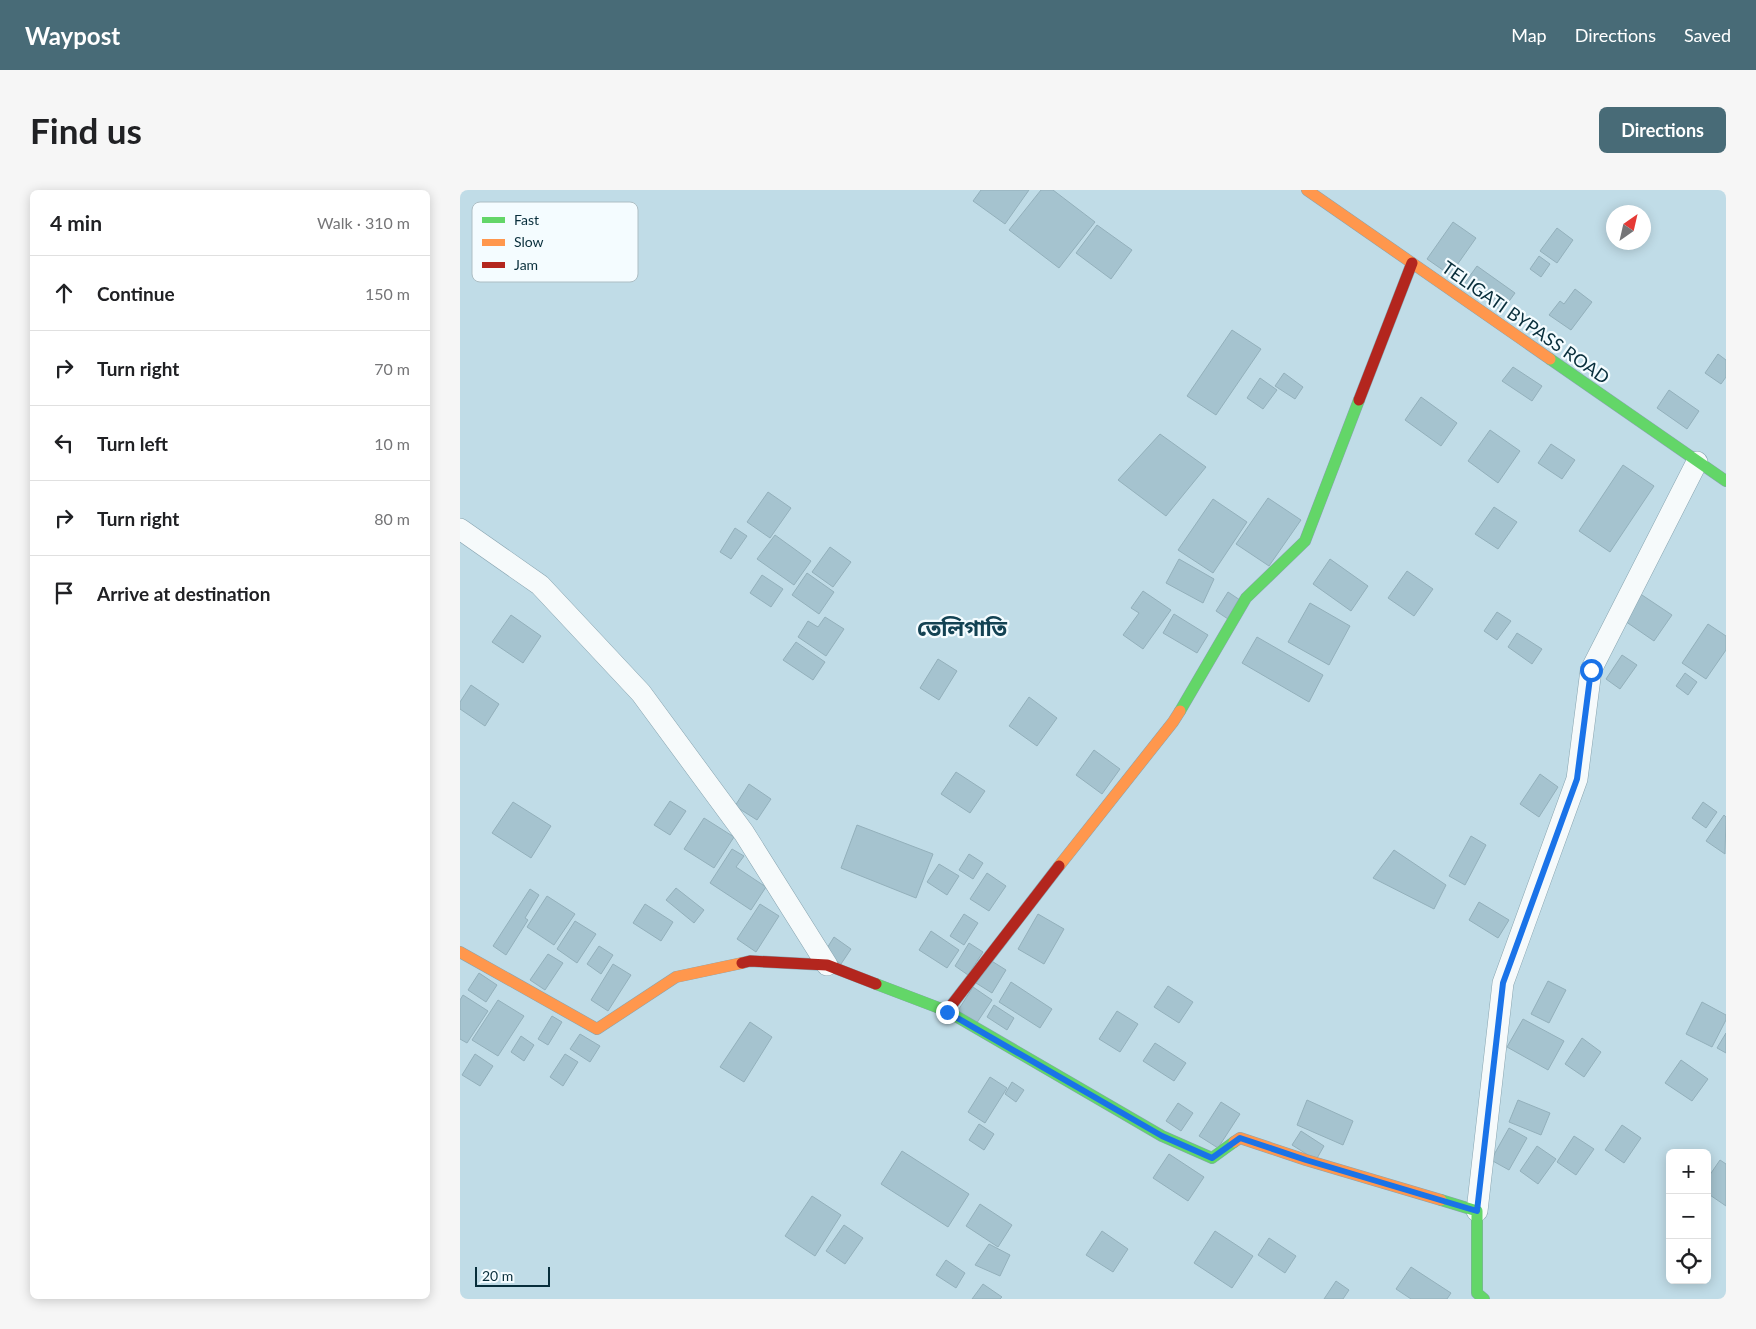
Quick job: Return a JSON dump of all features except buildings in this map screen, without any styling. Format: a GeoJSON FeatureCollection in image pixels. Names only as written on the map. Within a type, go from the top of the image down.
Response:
{"type":"FeatureCollection","features":[{"type":"Feature","properties":{"kind":"street","name":"TELIGATI BYPASS ROAD"},"geometry":{"type":"LineString","coordinates":[[1307,190],[1726,481]]}},
{"type":"Feature","properties":{"kind":"street"},"geometry":{"type":"LineString","coordinates":[[947,1012],[1093,822],[1174,722],[1246,598],[1305,541],[1412,263]]}},
{"type":"Feature","properties":{"kind":"street"},"geometry":{"type":"LineString","coordinates":[[1484,1299],[1478,1293],[1477,1211],[1503,983],[1577,779],[1591,670],[1697,462]]}},
{"type":"Feature","properties":{"kind":"street"},"geometry":{"type":"LineString","coordinates":[[460,529],[540,585],[641,692],[744,832],[827,965]]}},
{"type":"Feature","properties":{"kind":"street"},"geometry":{"type":"LineString","coordinates":[[460,952],[597,1029],[676,976],[750,961],[827,965],[947,1012],[1162,1136],[1212,1158],[1240,1138],[1306,1160],[1477,1211]]}},
{"type":"Feature","properties":{"kind":"traffic: fast"},"geometry":{"type":"LineString","coordinates":[[1550,359],[1726,481]]}},
{"type":"Feature","properties":{"kind":"traffic: fast"},"geometry":{"type":"LineString","coordinates":[[1180,711],[1246,598],[1305,541],[1359,400]]}},
{"type":"Feature","properties":{"kind":"traffic: fast"},"geometry":{"type":"LineString","coordinates":[[876,984],[947,1011],[1162,1136],[1212,1158],[1234,1142]]}},
{"type":"Feature","properties":{"kind":"traffic: fast"},"geometry":{"type":"LineString","coordinates":[[1441,1200],[1477,1211],[1477,1293],[1484,1299]]}},
{"type":"Feature","properties":{"kind":"traffic: slow"},"geometry":{"type":"LineString","coordinates":[[1307,190],[1550,359]]}},
{"type":"Feature","properties":{"kind":"traffic: slow"},"geometry":{"type":"LineString","coordinates":[[1059,866],[1180,711]]}},
{"type":"Feature","properties":{"kind":"traffic: slow"},"geometry":{"type":"LineString","coordinates":[[460,952],[597,1029],[676,977],[742,963]]}},
{"type":"Feature","properties":{"kind":"traffic: slow"},"geometry":{"type":"LineString","coordinates":[[1234,1142],[1240,1138],[1306,1160],[1441,1200]]}},
{"type":"Feature","properties":{"kind":"traffic: jam"},"geometry":{"type":"LineString","coordinates":[[1359,400],[1412,263]]}},
{"type":"Feature","properties":{"kind":"traffic: jam"},"geometry":{"type":"LineString","coordinates":[[947,1011],[1059,866]]}},
{"type":"Feature","properties":{"kind":"traffic: jam"},"geometry":{"type":"LineString","coordinates":[[742,963],[750,961],[827,965],[876,984]]}},
{"type":"Feature","properties":{"kind":"district","name":"তেলিগাতি"},"geometry":{"type":"Point","coordinates":[962,627]}},
{"type":"Feature","properties":{"kind":"route"},"geometry":{"type":"LineString","coordinates":[[947,1012],[1162,1136],[1212,1158],[1240,1138],[1306,1160],[1477,1211],[1503,983],[1577,779],[1591,670]]}}]}
